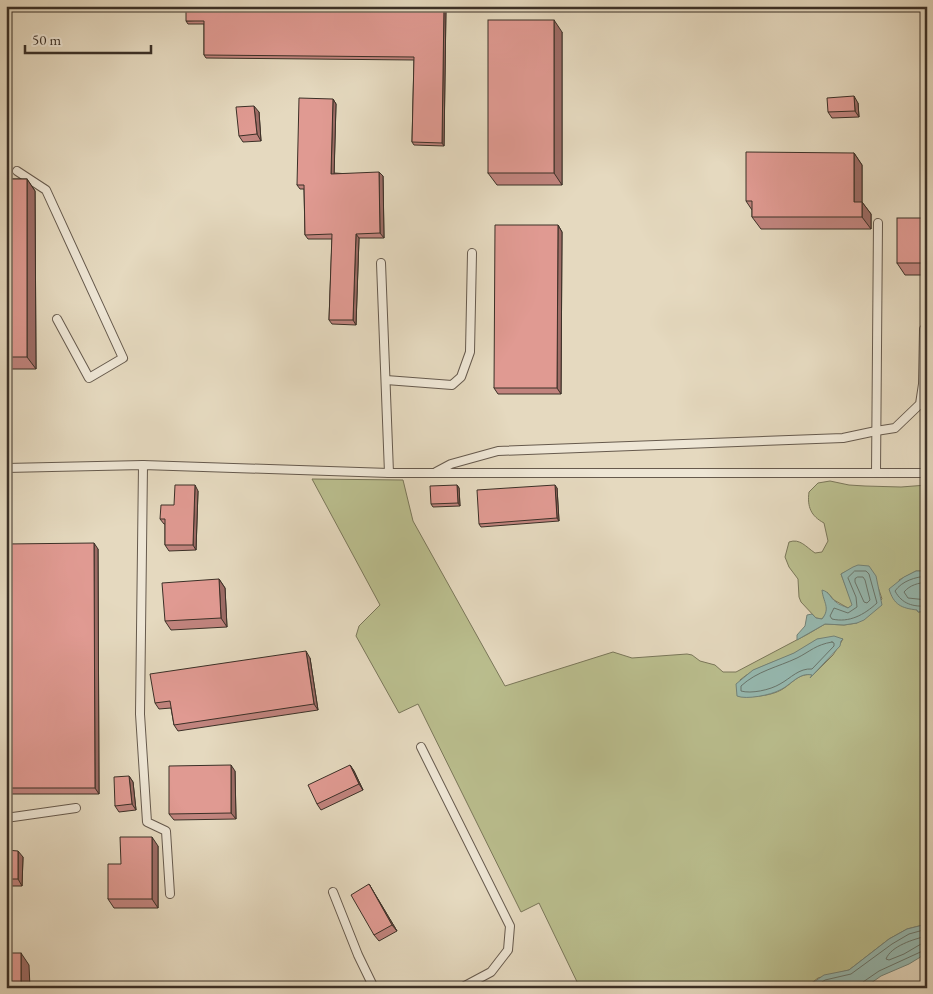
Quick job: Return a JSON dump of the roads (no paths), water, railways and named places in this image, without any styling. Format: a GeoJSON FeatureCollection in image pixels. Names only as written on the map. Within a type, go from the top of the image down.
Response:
{"type":"FeatureCollection","features":[{"type":"Feature","properties":{"kind":"lane"},"geometry":{"type":"LineString","coordinates":[[17,170],[46,190],[123,358],[89,378],[58,319]]}},
{"type":"Feature","properties":{"kind":"lane"},"geometry":{"type":"LineString","coordinates":[[876,473],[878,223]]}},
{"type":"Feature","properties":{"kind":"lane"},"geometry":{"type":"LineString","coordinates":[[386,380],[452,385],[461,377],[470,352],[472,253]]}},
{"type":"Feature","properties":{"kind":"lane"},"geometry":{"type":"LineString","coordinates":[[381,263],[389,473]]}},
{"type":"Feature","properties":{"kind":"lane"},"geometry":{"type":"LineString","coordinates":[[435,473],[451,464],[498,452],[843,438],[895,428],[920,404],[925,384],[924,329],[927,326]]}},
{"type":"Feature","properties":{"kind":"lane"},"geometry":{"type":"LineString","coordinates":[[143,465],[140,714],[147,822],[166,831],[170,894]]}},
{"type":"Feature","properties":{"kind":"lane"},"geometry":{"type":"LineString","coordinates":[[6,468],[143,465],[389,473],[927,473]]}},
{"type":"Feature","properties":{"kind":"lane"},"geometry":{"type":"LineString","coordinates":[[421,747],[510,926],[508,950],[491,972],[461,988]]}},
{"type":"Feature","properties":{"kind":"lane"},"geometry":{"type":"LineString","coordinates":[[6,818],[76,808]]}},
{"type":"Feature","properties":{"kind":"lane"},"geometry":{"type":"LineString","coordinates":[[333,892],[374,988]]}},
{"type":"Feature","properties":{"kind":"water"},"geometry":{"type":"Polygon","coordinates":[[[858,565],[869,566],[876,576],[882,605],[864,620],[857,623],[844,625],[825,624],[797,640],[797,635],[805,626],[807,615],[812,614],[816,618],[822,619],[825,615],[826,608],[822,590],[827,592],[840,605],[848,608],[852,605],[841,574],[858,565]]]}},
{"type":"Feature","properties":{"kind":"water"},"geometry":{"type":"Polygon","coordinates":[[[916,571],[927,571],[927,611],[918,612],[917,610],[899,605],[893,599],[889,589],[904,577],[916,571]]]}},
{"type":"Feature","properties":{"kind":"water"},"geometry":{"type":"Polygon","coordinates":[[[834,636],[843,639],[840,646],[810,678],[812,675],[803,675],[784,688],[765,695],[752,697],[737,696],[736,684],[753,670],[794,653],[817,639],[834,636]]]}},
{"type":"Feature","properties":{"kind":"water"},"geometry":{"type":"Polygon","coordinates":[[[927,924],[927,953],[909,964],[881,976],[864,988],[805,988],[824,975],[849,970],[889,939],[907,929],[927,924]]]}}]}
